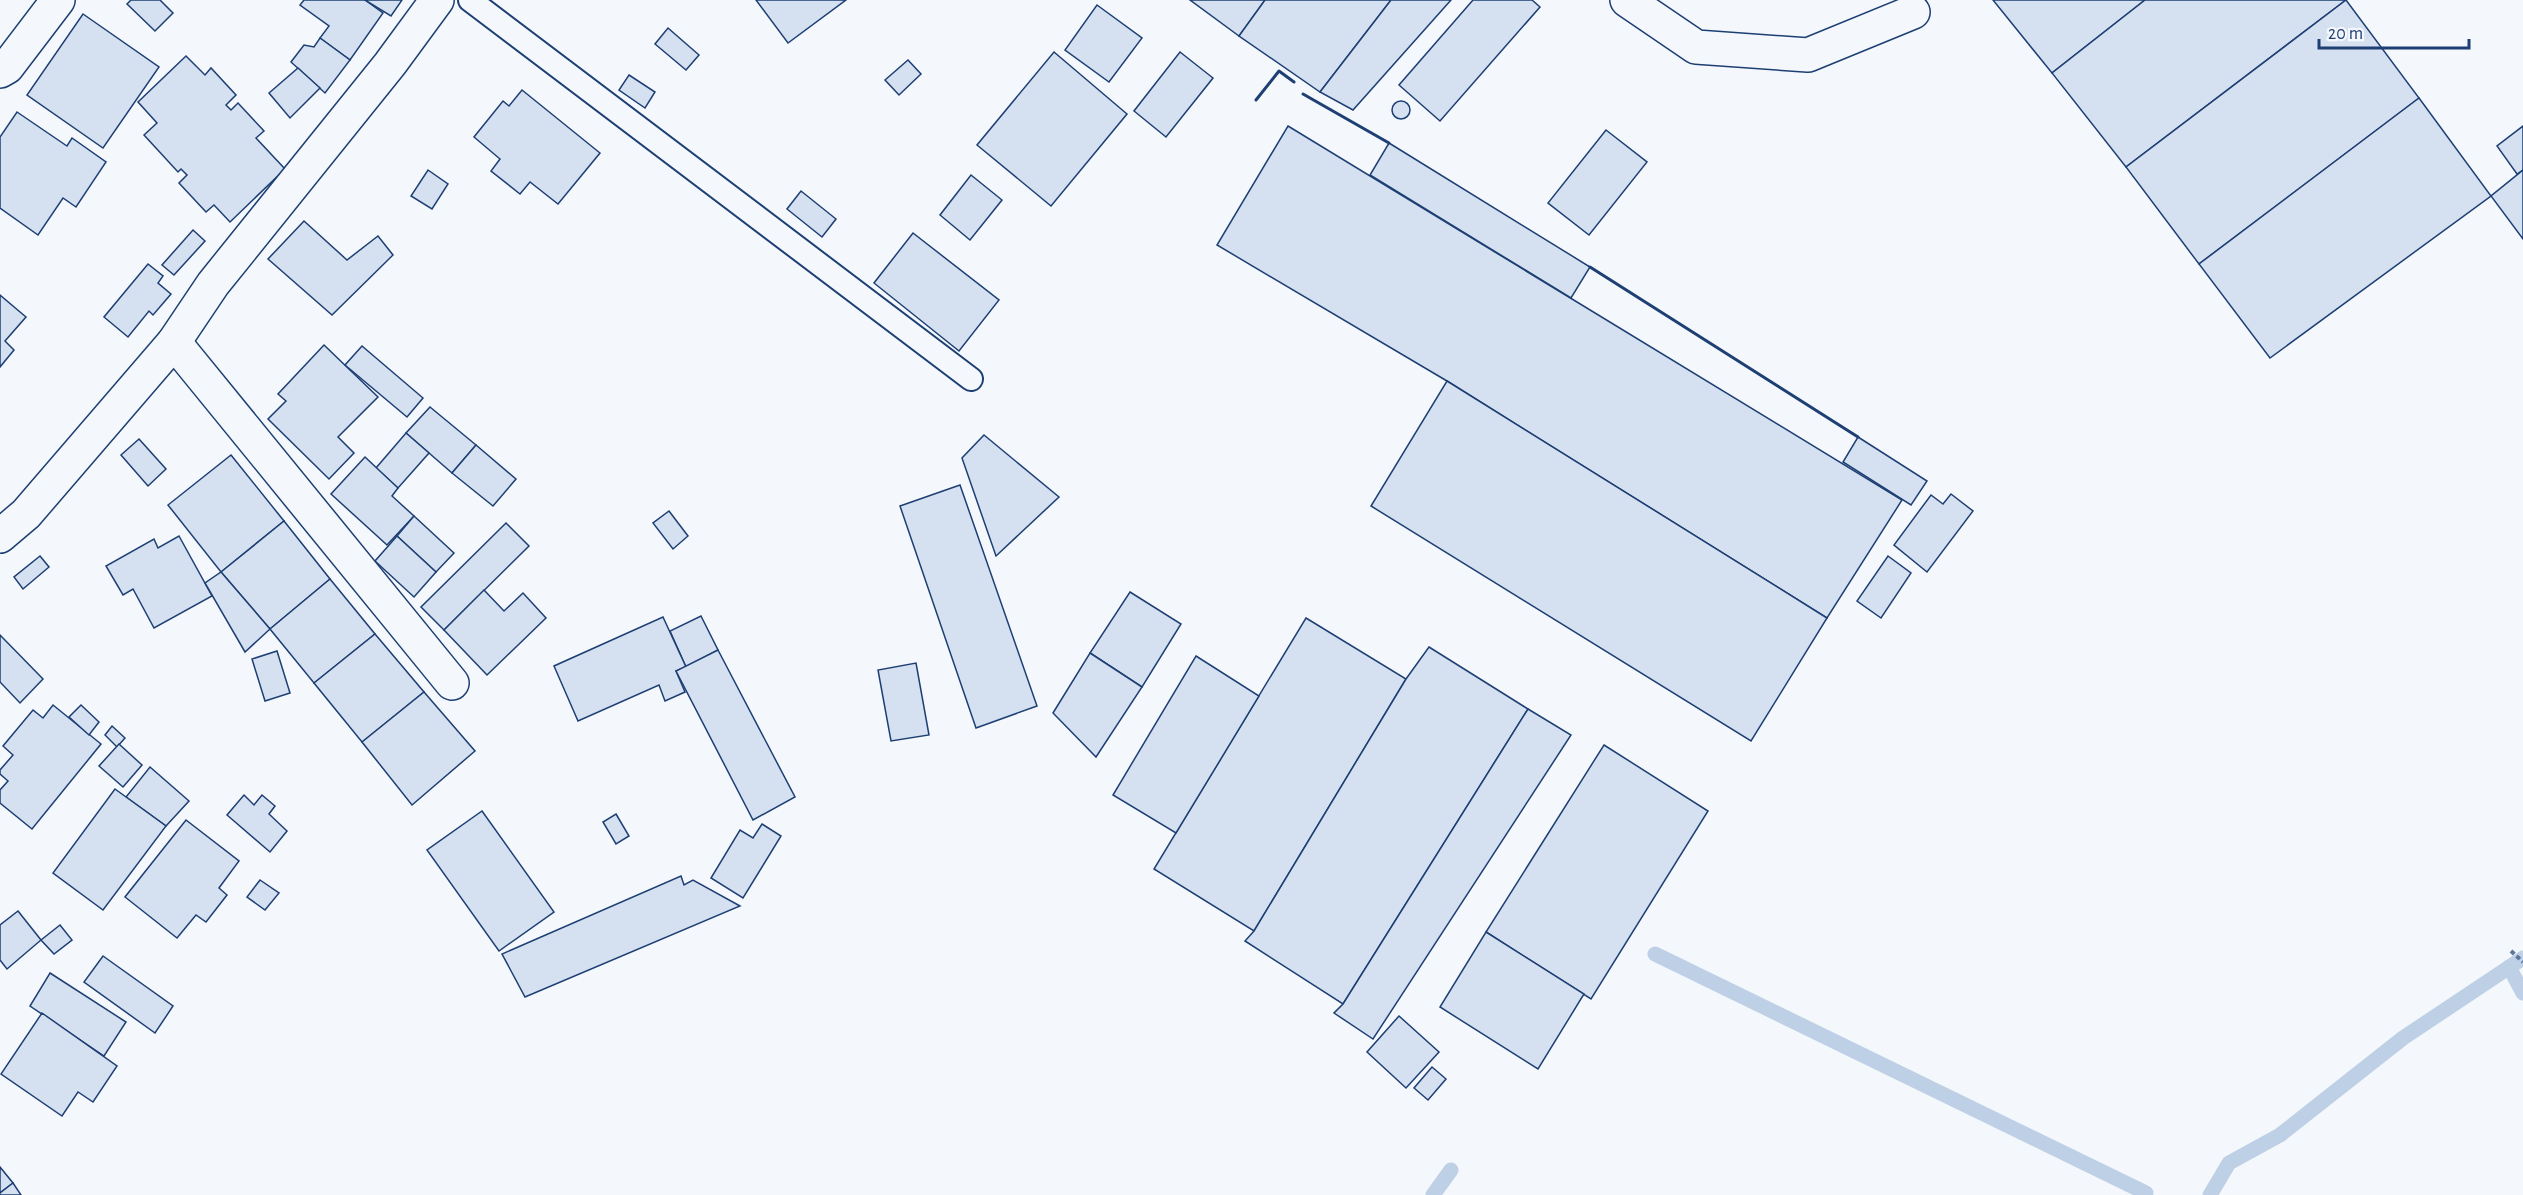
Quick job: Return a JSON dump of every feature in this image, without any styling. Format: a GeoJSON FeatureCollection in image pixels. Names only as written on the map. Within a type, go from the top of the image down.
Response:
{"type":"FeatureCollection","features":[{"type":"Feature","properties":{"kind":"street"},"geometry":{"type":"LineString","coordinates":[[0,71],[7,67],[58,0]]}},
{"type":"Feature","properties":{"kind":"street"},"geometry":{"type":"LineString","coordinates":[[0,536],[26,514],[174,342],[213,284],[390,64],[437,0]]}},
{"type":"Feature","properties":{"kind":"street"},"geometry":{"type":"LineString","coordinates":[[1628,0],[1696,47],[1808,55],[1913,12]]}},
{"type":"Feature","properties":{"kind":"street"},"geometry":{"type":"LineString","coordinates":[[174,342],[452,683]]}},
{"type":"Feature","properties":{"kind":"lane"},"geometry":{"type":"LineString","coordinates":[[470,0],[971,380]]}},
{"type":"Feature","properties":{"kind":"path"},"geometry":{"type":"LineString","coordinates":[[2511,951],[2523,962]]}},
{"type":"Feature","properties":{"kind":"building"},"geometry":{"type":"Polygon","coordinates":[[[131,0],[160,0],[173,13],[155,31],[127,4],[131,0]]]}},
{"type":"Feature","properties":{"kind":"building"},"geometry":{"type":"Polygon","coordinates":[[[304,0],[365,0],[383,13],[350,60],[320,38],[329,26],[300,5],[304,0]]]}},
{"type":"Feature","properties":{"kind":"building"},"geometry":{"type":"Polygon","coordinates":[[[365,0],[402,0],[391,16],[365,0]]]}},
{"type":"Feature","properties":{"kind":"building"},"geometry":{"type":"Polygon","coordinates":[[[756,0],[846,0],[788,43],[756,0]]]}},
{"type":"Feature","properties":{"kind":"building"},"geometry":{"type":"Polygon","coordinates":[[[1190,0],[1265,0],[1239,36],[1190,0]]]}},
{"type":"Feature","properties":{"kind":"building"},"geometry":{"type":"Polygon","coordinates":[[[1265,0],[1391,0],[1320,92],[1239,36],[1265,0]]]}},
{"type":"Feature","properties":{"kind":"building"},"geometry":{"type":"Polygon","coordinates":[[[1391,0],[1451,0],[1353,110],[1320,92],[1391,0]]]}},
{"type":"Feature","properties":{"kind":"building"},"geometry":{"type":"Polygon","coordinates":[[[1473,0],[1532,0],[1540,7],[1440,121],[1399,85],[1473,0]]]}},
{"type":"Feature","properties":{"kind":"building"},"geometry":{"type":"Polygon","coordinates":[[[1993,0],[2145,0],[2052,73],[1993,0]]]}},
{"type":"Feature","properties":{"kind":"building"},"geometry":{"type":"Polygon","coordinates":[[[2145,0],[2346,0],[2126,167],[2052,73],[2145,0]]]}},
{"type":"Feature","properties":{"kind":"building"},"geometry":{"type":"Polygon","coordinates":[[[2346,0],[2419,98],[2199,264],[2126,167],[2346,0]]]}},
{"type":"Feature","properties":{"kind":"building"},"geometry":{"type":"Polygon","coordinates":[[[1097,5],[1142,38],[1109,82],[1065,50],[1097,5]]]}},
{"type":"Feature","properties":{"kind":"building"},"geometry":{"type":"Polygon","coordinates":[[[83,14],[159,67],[103,148],[27,95],[83,14]]]}},
{"type":"Feature","properties":{"kind":"building"},"geometry":{"type":"Polygon","coordinates":[[[668,28],[699,55],[686,70],[655,44],[668,28]]]}},
{"type":"Feature","properties":{"kind":"building"},"geometry":{"type":"Polygon","coordinates":[[[320,38],[350,60],[325,93],[291,62],[304,45],[314,47],[320,38]]]}},
{"type":"Feature","properties":{"kind":"building"},"geometry":{"type":"Polygon","coordinates":[[[1054,52],[1127,114],[1051,206],[977,145],[1054,52]]]}},
{"type":"Feature","properties":{"kind":"building"},"geometry":{"type":"Polygon","coordinates":[[[1180,52],[1213,78],[1166,137],[1134,111],[1180,52]]]}},
{"type":"Feature","properties":{"kind":"building"},"geometry":{"type":"Polygon","coordinates":[[[186,56],[205,75],[211,68],[236,95],[226,105],[231,110],[238,103],[264,131],[256,138],[285,169],[230,222],[214,205],[206,212],[179,183],[187,175],[181,169],[178,172],[144,135],[157,123],[138,102],[186,56]]]}},
{"type":"Feature","properties":{"kind":"building"},"geometry":{"type":"Polygon","coordinates":[[[908,60],[921,74],[899,95],[885,80],[908,60]]]}},
{"type":"Feature","properties":{"kind":"building"},"geometry":{"type":"Polygon","coordinates":[[[298,68],[320,88],[290,118],[269,93],[298,68]]]}},
{"type":"Feature","properties":{"kind":"building"},"geometry":{"type":"Polygon","coordinates":[[[629,75],[655,92],[645,108],[619,90],[629,75]]]}},
{"type":"Feature","properties":{"kind":"building"},"geometry":{"type":"Polygon","coordinates":[[[522,90],[600,153],[558,204],[530,182],[520,194],[491,171],[500,159],[474,137],[503,101],[509,106],[522,90]]]}},
{"type":"Feature","properties":{"kind":"building"},"geometry":{"type":"Polygon","coordinates":[[[2419,98],[2491,196],[2270,358],[2199,264],[2419,98]]]}},
{"type":"Feature","properties":{"kind":"building"},"geometry":{"type":"Polygon","coordinates":[[[1401,101],[1407,104],[1410,110],[1407,116],[1401,119],[1395,116],[1392,110],[1395,104],[1401,101]]]}},
{"type":"Feature","properties":{"kind":"building"},"geometry":{"type":"Polygon","coordinates":[[[17,112],[67,146],[72,138],[106,162],[76,207],[63,198],[38,235],[0,208],[0,137],[17,112]]]}},
{"type":"Feature","properties":{"kind":"building"},"geometry":{"type":"Polygon","coordinates":[[[1288,126],[1902,500],[1827,618],[1447,381],[1217,245],[1288,126]]]}},
{"type":"Feature","properties":{"kind":"building"},"geometry":{"type":"Polygon","coordinates":[[[2523,126],[2523,170],[2517,174],[2497,146],[2523,126]]]}},
{"type":"Feature","properties":{"kind":"building"},"geometry":{"type":"Polygon","coordinates":[[[1606,130],[1647,162],[1589,235],[1548,203],[1606,130]]]}},
{"type":"Feature","properties":{"kind":"building"},"geometry":{"type":"Polygon","coordinates":[[[1389,143],[1590,267],[1571,298],[1370,175],[1389,143]]]}},
{"type":"Feature","properties":{"kind":"building"},"geometry":{"type":"Polygon","coordinates":[[[428,170],[448,184],[432,209],[411,196],[428,170]]]}},
{"type":"Feature","properties":{"kind":"building"},"geometry":{"type":"Polygon","coordinates":[[[2523,170],[2523,239],[2491,196],[2523,170]]]}},
{"type":"Feature","properties":{"kind":"building"},"geometry":{"type":"Polygon","coordinates":[[[971,175],[1002,200],[970,240],[940,215],[971,175]]]}},
{"type":"Feature","properties":{"kind":"building"},"geometry":{"type":"Polygon","coordinates":[[[801,191],[836,219],[822,237],[787,209],[801,191]]]}},
{"type":"Feature","properties":{"kind":"building"},"geometry":{"type":"Polygon","coordinates":[[[304,221],[347,260],[378,236],[393,255],[332,315],[268,259],[304,221]]]}},
{"type":"Feature","properties":{"kind":"building"},"geometry":{"type":"Polygon","coordinates":[[[193,230],[205,241],[174,275],[162,265],[193,230]]]}},
{"type":"Feature","properties":{"kind":"building"},"geometry":{"type":"Polygon","coordinates":[[[913,233],[999,300],[959,351],[874,283],[913,233]]]}},
{"type":"Feature","properties":{"kind":"building"},"geometry":{"type":"Polygon","coordinates":[[[148,264],[163,276],[158,283],[171,294],[153,315],[149,311],[128,337],[104,317],[148,264]]]}},
{"type":"Feature","properties":{"kind":"building"},"geometry":{"type":"Polygon","coordinates":[[[0,295],[26,317],[5,341],[14,350],[0,367],[0,295]]]}},
{"type":"Feature","properties":{"kind":"building"},"geometry":{"type":"Polygon","coordinates":[[[324,345],[378,397],[338,437],[354,453],[329,479],[268,419],[286,401],[278,394],[324,345]]]}},
{"type":"Feature","properties":{"kind":"building"},"geometry":{"type":"Polygon","coordinates":[[[362,346],[423,398],[407,417],[345,365],[362,346]]]}},
{"type":"Feature","properties":{"kind":"building"},"geometry":{"type":"Polygon","coordinates":[[[1447,381],[1827,618],[1751,741],[1371,506],[1447,381]]]}},
{"type":"Feature","properties":{"kind":"building"},"geometry":{"type":"Polygon","coordinates":[[[430,407],[476,445],[452,473],[406,433],[430,407]]]}},
{"type":"Feature","properties":{"kind":"building"},"geometry":{"type":"Polygon","coordinates":[[[406,433],[429,453],[398,488],[376,468],[406,433]]]}},
{"type":"Feature","properties":{"kind":"building"},"geometry":{"type":"Polygon","coordinates":[[[984,435],[1059,497],[996,556],[962,458],[984,435]]]}},
{"type":"Feature","properties":{"kind":"building"},"geometry":{"type":"Polygon","coordinates":[[[1858,437],[1927,481],[1911,505],[1843,462],[1858,437]]]}},
{"type":"Feature","properties":{"kind":"building"},"geometry":{"type":"Polygon","coordinates":[[[139,439],[166,469],[148,486],[121,455],[139,439]]]}},
{"type":"Feature","properties":{"kind":"building"},"geometry":{"type":"Polygon","coordinates":[[[476,445],[516,479],[493,506],[452,473],[476,445]]]}},
{"type":"Feature","properties":{"kind":"building"},"geometry":{"type":"Polygon","coordinates":[[[231,455],[284,521],[221,572],[168,505],[231,455]]]}},
{"type":"Feature","properties":{"kind":"building"},"geometry":{"type":"Polygon","coordinates":[[[365,457],[398,488],[392,496],[414,516],[387,545],[331,494],[365,457]]]}},
{"type":"Feature","properties":{"kind":"building"},"geometry":{"type":"Polygon","coordinates":[[[960,485],[1037,706],[976,728],[900,506],[960,485]]]}},
{"type":"Feature","properties":{"kind":"building"},"geometry":{"type":"Polygon","coordinates":[[[1951,494],[1973,511],[1927,572],[1894,545],[1931,495],[1943,504],[1951,494]]]}},
{"type":"Feature","properties":{"kind":"building"},"geometry":{"type":"Polygon","coordinates":[[[669,511],[688,536],[673,549],[653,523],[669,511]]]}},
{"type":"Feature","properties":{"kind":"building"},"geometry":{"type":"Polygon","coordinates":[[[414,516],[454,553],[436,572],[397,536],[414,516]]]}},
{"type":"Feature","properties":{"kind":"building"},"geometry":{"type":"Polygon","coordinates":[[[284,521],[330,579],[270,629],[221,572],[284,521]]]}},
{"type":"Feature","properties":{"kind":"building"},"geometry":{"type":"Polygon","coordinates":[[[506,523],[529,546],[444,630],[421,607],[506,523]]]}},
{"type":"Feature","properties":{"kind":"building"},"geometry":{"type":"Polygon","coordinates":[[[179,536],[212,596],[154,628],[133,589],[123,595],[106,566],[154,539],[158,548],[179,536]]]}},
{"type":"Feature","properties":{"kind":"building"},"geometry":{"type":"Polygon","coordinates":[[[397,536],[436,572],[414,597],[375,561],[397,536]]]}},
{"type":"Feature","properties":{"kind":"building"},"geometry":{"type":"Polygon","coordinates":[[[40,556],[49,567],[23,589],[14,577],[40,556]]]}},
{"type":"Feature","properties":{"kind":"building"},"geometry":{"type":"Polygon","coordinates":[[[1888,556],[1911,573],[1881,618],[1857,601],[1888,556]]]}},
{"type":"Feature","properties":{"kind":"building"},"geometry":{"type":"Polygon","coordinates":[[[221,572],[270,629],[245,652],[205,583],[221,572]]]}},
{"type":"Feature","properties":{"kind":"building"},"geometry":{"type":"Polygon","coordinates":[[[330,579],[375,634],[314,683],[270,629],[330,579]]]}},
{"type":"Feature","properties":{"kind":"building"},"geometry":{"type":"Polygon","coordinates":[[[484,590],[504,611],[523,593],[546,618],[487,675],[444,630],[484,590]]]}},
{"type":"Feature","properties":{"kind":"building"},"geometry":{"type":"Polygon","coordinates":[[[1130,592],[1181,624],[1142,687],[1090,653],[1130,592]]]}},
{"type":"Feature","properties":{"kind":"building"},"geometry":{"type":"Polygon","coordinates":[[[701,616],[718,650],[686,667],[670,631],[701,616]]]}},
{"type":"Feature","properties":{"kind":"building"},"geometry":{"type":"Polygon","coordinates":[[[663,617],[686,667],[676,671],[685,692],[665,701],[659,685],[578,721],[554,666],[663,617]]]}},
{"type":"Feature","properties":{"kind":"building"},"geometry":{"type":"Polygon","coordinates":[[[1306,618],[1406,679],[1254,931],[1154,869],[1306,618]]]}},
{"type":"Feature","properties":{"kind":"building"},"geometry":{"type":"Polygon","coordinates":[[[375,634],[424,692],[362,742],[314,683],[375,634]]]}},
{"type":"Feature","properties":{"kind":"building"},"geometry":{"type":"Polygon","coordinates":[[[0,635],[43,679],[20,703],[0,682],[0,635]]]}},
{"type":"Feature","properties":{"kind":"building"},"geometry":{"type":"Polygon","coordinates":[[[1429,647],[1528,709],[1343,1004],[1245,941],[1254,931],[1406,679],[1429,647]]]}},
{"type":"Feature","properties":{"kind":"building"},"geometry":{"type":"Polygon","coordinates":[[[718,650],[795,797],[753,820],[676,671],[718,650]]]}},
{"type":"Feature","properties":{"kind":"building"},"geometry":{"type":"Polygon","coordinates":[[[277,651],[290,693],[265,701],[252,659],[277,651]]]}},
{"type":"Feature","properties":{"kind":"building"},"geometry":{"type":"Polygon","coordinates":[[[1090,653],[1142,687],[1096,757],[1053,713],[1090,653]]]}},
{"type":"Feature","properties":{"kind":"building"},"geometry":{"type":"Polygon","coordinates":[[[1196,656],[1259,696],[1176,833],[1113,795],[1196,656]]]}},
{"type":"Feature","properties":{"kind":"building"},"geometry":{"type":"Polygon","coordinates":[[[916,663],[929,735],[891,741],[878,670],[916,663]]]}},
{"type":"Feature","properties":{"kind":"building"},"geometry":{"type":"Polygon","coordinates":[[[424,692],[475,751],[412,805],[362,742],[424,692]]]}},
{"type":"Feature","properties":{"kind":"building"},"geometry":{"type":"Polygon","coordinates":[[[53,705],[101,744],[32,829],[0,803],[0,790],[8,781],[0,774],[0,770],[13,755],[3,746],[33,710],[43,718],[53,705]]]}},
{"type":"Feature","properties":{"kind":"building"},"geometry":{"type":"Polygon","coordinates":[[[81,705],[99,722],[89,735],[69,717],[81,705]]]}},
{"type":"Feature","properties":{"kind":"building"},"geometry":{"type":"Polygon","coordinates":[[[1528,709],[1571,735],[1373,1039],[1334,1013],[1343,1004],[1528,709]]]}},
{"type":"Feature","properties":{"kind":"building"},"geometry":{"type":"Polygon","coordinates":[[[112,726],[125,738],[117,747],[105,735],[112,726]]]}},
{"type":"Feature","properties":{"kind":"building"},"geometry":{"type":"Polygon","coordinates":[[[119,744],[142,765],[123,787],[99,766],[119,744]]]}},
{"type":"Feature","properties":{"kind":"building"},"geometry":{"type":"Polygon","coordinates":[[[1604,745],[1708,811],[1591,999],[1486,932],[1604,745]]]}},
{"type":"Feature","properties":{"kind":"building"},"geometry":{"type":"Polygon","coordinates":[[[150,767],[189,801],[166,826],[126,797],[150,767]]]}},
{"type":"Feature","properties":{"kind":"building"},"geometry":{"type":"Polygon","coordinates":[[[115,789],[166,826],[103,910],[53,873],[115,789]]]}},
{"type":"Feature","properties":{"kind":"building"},"geometry":{"type":"Polygon","coordinates":[[[244,795],[254,805],[262,795],[275,806],[269,814],[287,831],[270,852],[227,815],[244,795]]]}},
{"type":"Feature","properties":{"kind":"building"},"geometry":{"type":"Polygon","coordinates":[[[482,811],[554,912],[499,951],[427,850],[482,811]]]}},
{"type":"Feature","properties":{"kind":"building"},"geometry":{"type":"Polygon","coordinates":[[[616,814],[629,836],[616,844],[603,822],[616,814]]]}},
{"type":"Feature","properties":{"kind":"building"},"geometry":{"type":"Polygon","coordinates":[[[186,820],[239,861],[219,888],[227,895],[206,922],[196,915],[177,938],[125,897],[186,820]]]}},
{"type":"Feature","properties":{"kind":"building"},"geometry":{"type":"Polygon","coordinates":[[[762,824],[781,836],[743,898],[711,878],[740,830],[753,838],[762,824]]]}},
{"type":"Feature","properties":{"kind":"building"},"geometry":{"type":"Polygon","coordinates":[[[681,876],[684,885],[693,880],[740,906],[525,997],[502,954],[681,876]]]}},
{"type":"Feature","properties":{"kind":"building"},"geometry":{"type":"Polygon","coordinates":[[[260,880],[279,893],[265,910],[247,897],[260,880]]]}},
{"type":"Feature","properties":{"kind":"building"},"geometry":{"type":"Polygon","coordinates":[[[18,911],[41,940],[7,969],[0,960],[0,925],[18,911]]]}},
{"type":"Feature","properties":{"kind":"building"},"geometry":{"type":"Polygon","coordinates":[[[60,925],[72,940],[54,954],[41,940],[60,925]]]}},
{"type":"Feature","properties":{"kind":"building"},"geometry":{"type":"Polygon","coordinates":[[[1486,932],[1584,994],[1538,1069],[1440,1007],[1486,932]]]}},
{"type":"Feature","properties":{"kind":"building"},"geometry":{"type":"Polygon","coordinates":[[[103,956],[173,1006],[155,1033],[84,982],[103,956]]]}},
{"type":"Feature","properties":{"kind":"building"},"geometry":{"type":"Polygon","coordinates":[[[50,973],[126,1022],[104,1056],[30,1006],[50,973]]]}},
{"type":"Feature","properties":{"kind":"building"},"geometry":{"type":"Polygon","coordinates":[[[42,1013],[117,1066],[93,1102],[78,1092],[62,1116],[1,1074],[42,1013]]]}},
{"type":"Feature","properties":{"kind":"building"},"geometry":{"type":"Polygon","coordinates":[[[1399,1016],[1439,1052],[1406,1088],[1367,1052],[1399,1016]]]}},
{"type":"Feature","properties":{"kind":"building"},"geometry":{"type":"Polygon","coordinates":[[[1432,1067],[1446,1079],[1428,1100],[1414,1088],[1432,1067]]]}},
{"type":"Feature","properties":{"kind":"building"},"geometry":{"type":"Polygon","coordinates":[[[0,1167],[13,1183],[0,1193],[0,1167]]]}},
{"type":"Feature","properties":{"kind":"building"},"geometry":{"type":"Polygon","coordinates":[[[13,1183],[21,1195],[0,1195],[0,1193],[13,1183]]]}},
{"type":"Feature","properties":{"kind":"waterway"},"geometry":{"type":"LineString","coordinates":[[1655,954],[2146,1193]]}},
{"type":"Feature","properties":{"kind":"waterway"},"geometry":{"type":"LineString","coordinates":[[2210,1195],[2229,1163],[2280,1135],[2403,1038],[2523,958]]}},
{"type":"Feature","properties":{"kind":"waterway"},"geometry":{"type":"LineString","coordinates":[[2509,967],[2523,993]]}},
{"type":"Feature","properties":{"kind":"waterway"},"geometry":{"type":"LineString","coordinates":[[1433,1195],[1451,1170]]}},
{"type":"Feature","properties":{"kind":"wall"},"geometry":{"type":"LineString","coordinates":[[1256,100],[1279,71],[1294,82]]}},
{"type":"Feature","properties":{"kind":"wall"},"geometry":{"type":"LineString","coordinates":[[1303,94],[1389,143]]}},
{"type":"Feature","properties":{"kind":"wall"},"geometry":{"type":"LineString","coordinates":[[1590,267],[1858,437]]}}]}
